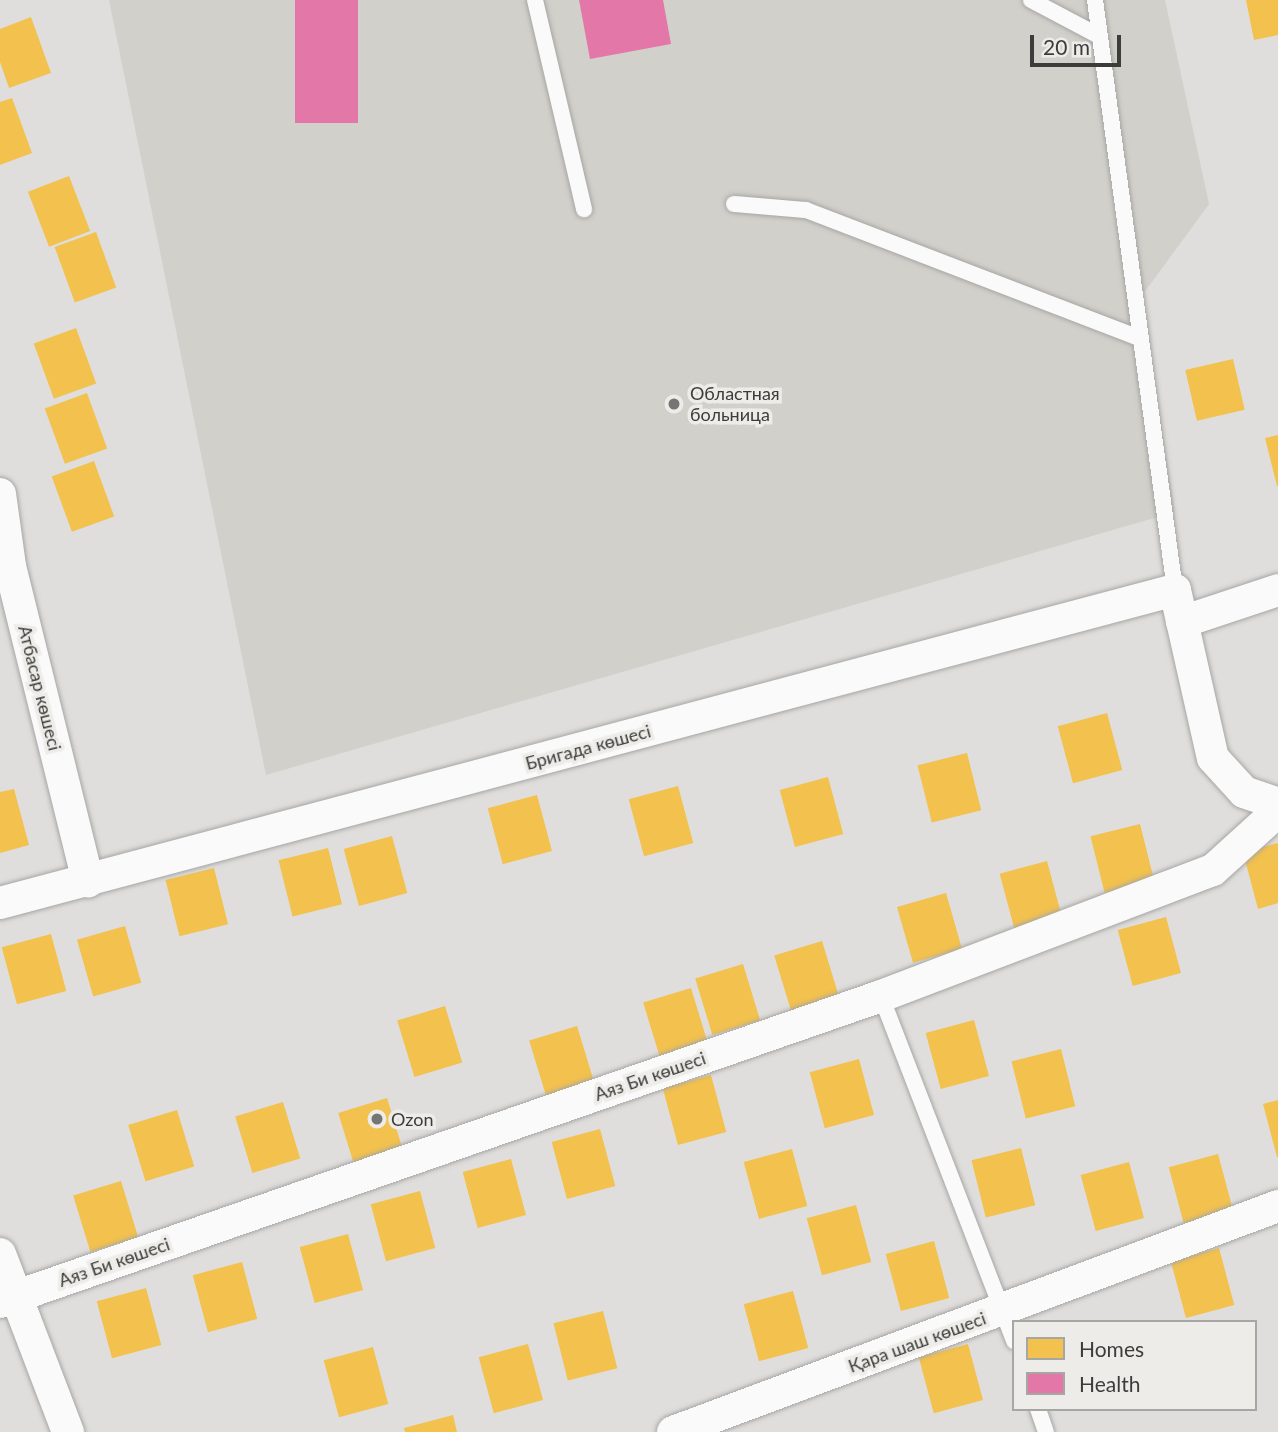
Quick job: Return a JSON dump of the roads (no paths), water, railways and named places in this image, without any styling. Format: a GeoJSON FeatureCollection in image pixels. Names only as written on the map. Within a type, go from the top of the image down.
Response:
{"type":"FeatureCollection","features":[{"type":"Feature","properties":{"kind":"street","name":"Атбасар көшесі"},"geometry":{"type":"LineString","coordinates":[[0,494],[5,567],[88,881]]}},
{"type":"Feature","properties":{"kind":"street"},"geometry":{"type":"LineString","coordinates":[[1175,590],[1213,758],[1244,792],[1278,804]]}},
{"type":"Feature","properties":{"kind":"street","name":"Бригада көшесі"},"geometry":{"type":"LineString","coordinates":[[0,903],[1175,590]]}},
{"type":"Feature","properties":{"kind":"street"},"geometry":{"type":"LineString","coordinates":[[1182,622],[1278,590]]}},
{"type":"Feature","properties":{"kind":"street","name":"Аяз Би көшесі"},"geometry":{"type":"LineString","coordinates":[[8,1299],[880,996],[1213,870],[1278,811]]}},
{"type":"Feature","properties":{"kind":"street","name":"Қара шаш көшесі"},"geometry":{"type":"LineString","coordinates":[[673,1432],[1278,1206]]}},
{"type":"Feature","properties":{"kind":"street"},"geometry":{"type":"LineString","coordinates":[[0,1254],[8,1299],[68,1432]]}},
{"type":"Feature","properties":{"kind":"lane"},"geometry":{"type":"LineString","coordinates":[[535,0],[583,209]]}},
{"type":"Feature","properties":{"kind":"lane"},"geometry":{"type":"LineString","coordinates":[[1031,0],[1099,36]]}},
{"type":"Feature","properties":{"kind":"lane"},"geometry":{"type":"LineString","coordinates":[[1095,0],[1175,590]]}},
{"type":"Feature","properties":{"kind":"lane"},"geometry":{"type":"LineString","coordinates":[[734,204],[806,210],[1140,338]]}},
{"type":"Feature","properties":{"kind":"lane"},"geometry":{"type":"LineString","coordinates":[[880,996],[1012,1335]]}},
{"type":"Feature","properties":{"kind":"lane"},"geometry":{"type":"LineString","coordinates":[[1039,1411],[1046,1432]]}},
{"type":"Feature","properties":{"kind":"place","name":"Областная больница"},"geometry":{"type":"Point","coordinates":[674,404]}},
{"type":"Feature","properties":{"kind":"place","name":"Ozon"},"geometry":{"type":"Point","coordinates":[377,1119]}}]}
